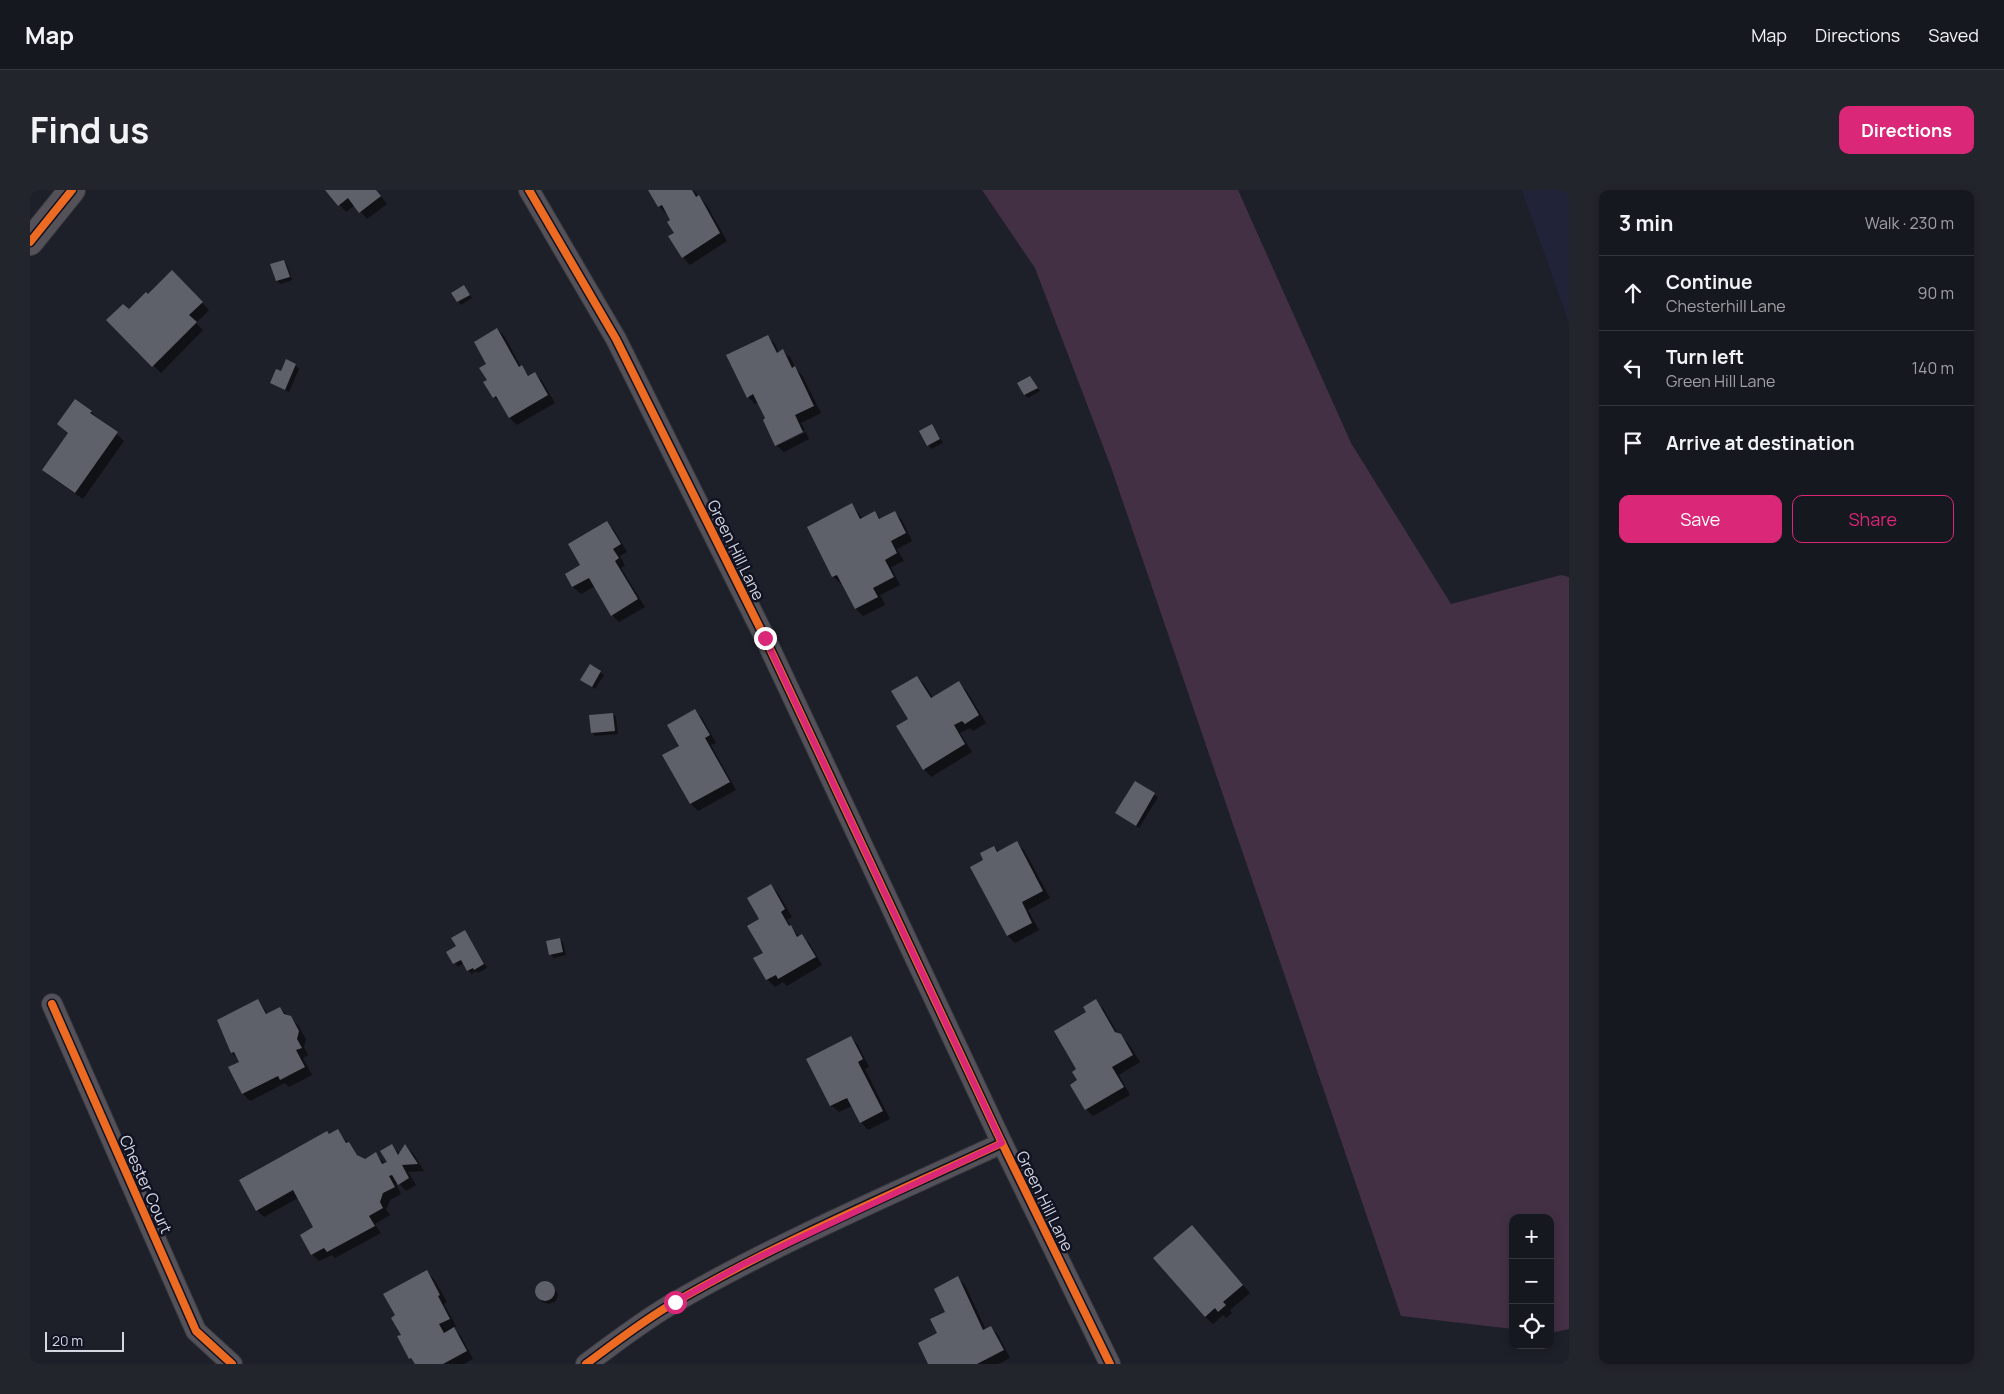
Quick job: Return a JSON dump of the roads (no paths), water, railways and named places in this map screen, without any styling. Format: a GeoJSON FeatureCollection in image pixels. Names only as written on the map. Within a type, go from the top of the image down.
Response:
{"type":"FeatureCollection","features":[{"type":"Feature","properties":{"kind":"street"},"geometry":{"type":"LineString","coordinates":[[30,242],[72,190]]}},
{"type":"Feature","properties":{"kind":"street","name":"Green Hill Lane"},"geometry":{"type":"LineString","coordinates":[[529,190],[620,347],[765,638],[1002,1143],[1110,1364]]}},
{"type":"Feature","properties":{"kind":"street","name":"Chester Court"},"geometry":{"type":"LineString","coordinates":[[52,1004],[196,1331],[232,1364]]}},
{"type":"Feature","properties":{"kind":"street"},"geometry":{"type":"LineString","coordinates":[[586,1364],[675,1302],[742,1265],[1002,1143]]}}]}
